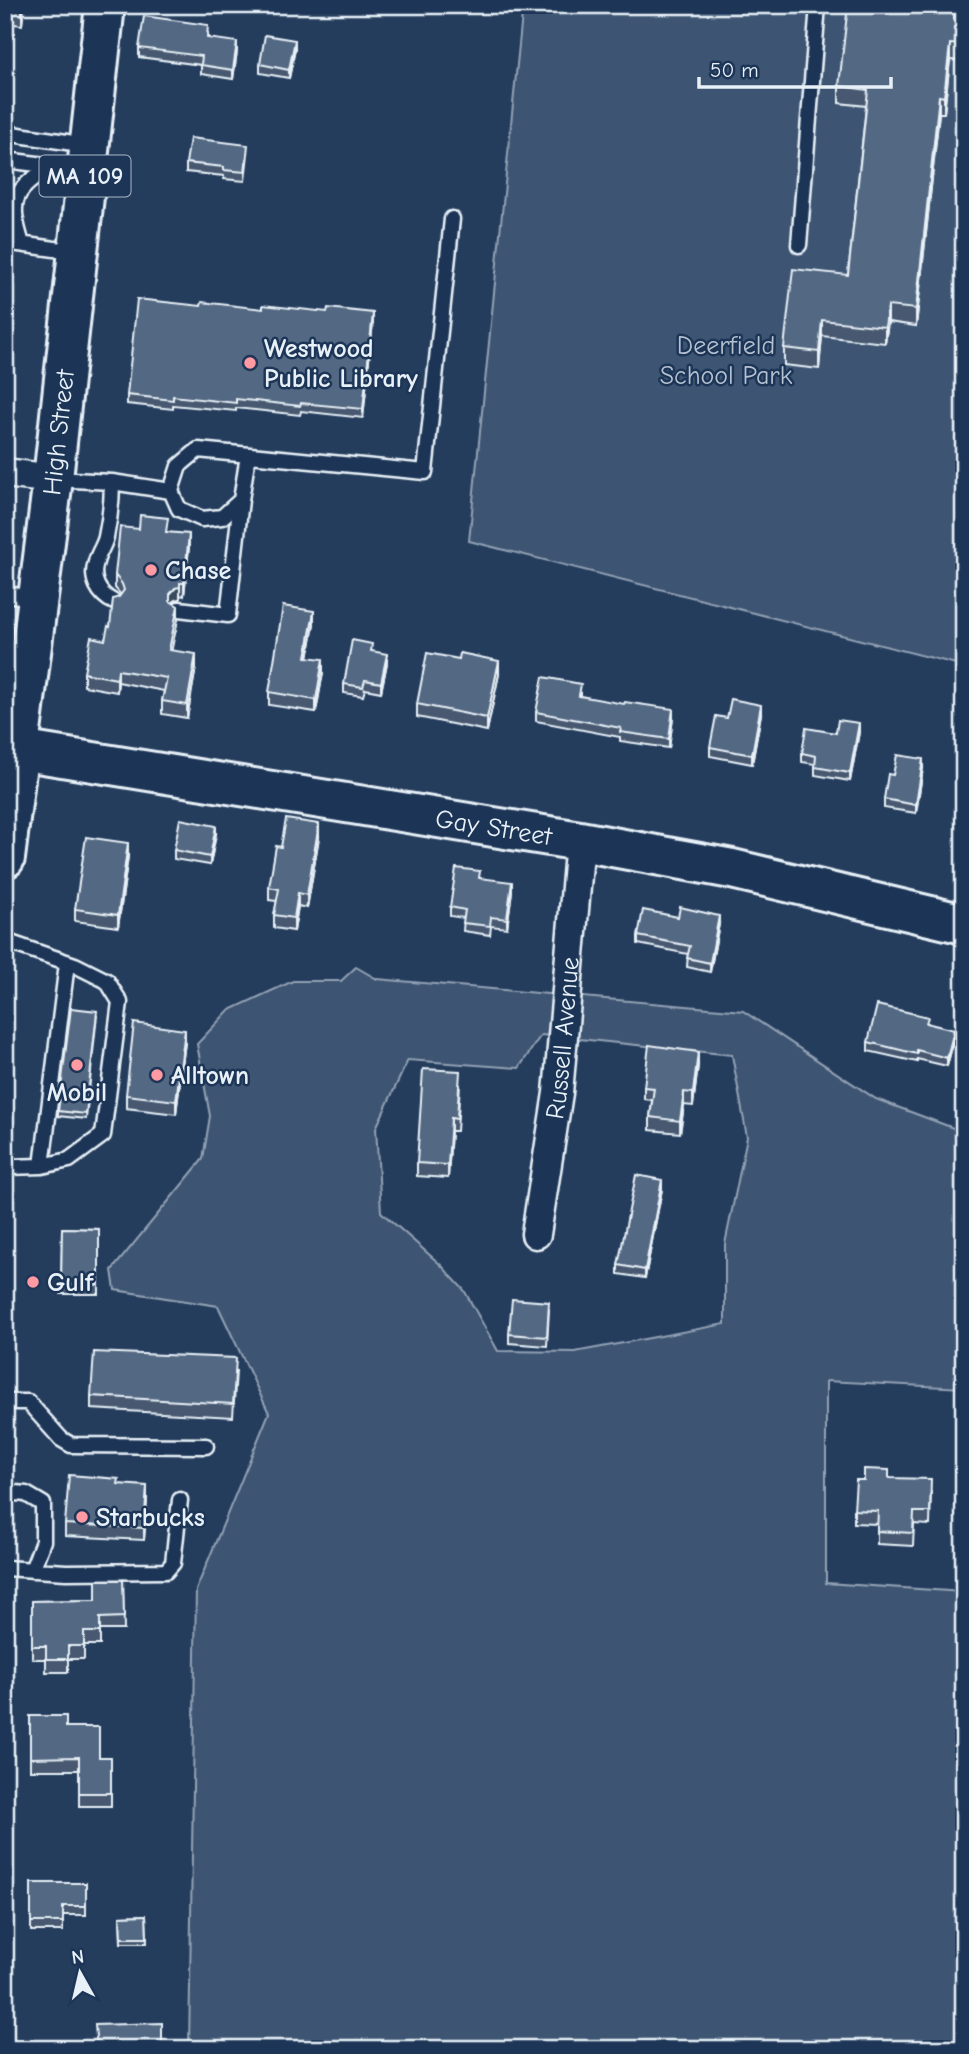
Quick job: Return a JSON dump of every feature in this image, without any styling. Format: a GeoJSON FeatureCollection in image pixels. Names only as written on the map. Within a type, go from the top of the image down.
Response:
{"type":"FeatureCollection","features":[{"type":"Feature","properties":{"kind":"street","name":"High Street"},"geometry":{"type":"LineString","coordinates":[[5,858],[22,596],[53,479],[77,252],[76,160],[105,5]]}},
{"type":"Feature","properties":{"kind":"street"},"geometry":{"type":"LineString","coordinates":[[5,473],[53,479]]}},
{"type":"Feature","properties":{"kind":"street","name":"Gay Street"},"geometry":{"type":"LineString","coordinates":[[12,749],[580,841],[732,869],[964,924]]}},
{"type":"Feature","properties":{"kind":"street","name":"Russell Avenue"},"geometry":{"type":"LineString","coordinates":[[536,1234],[558,1093],[580,841]]}},
{"type":"Feature","properties":{"kind":"lane"},"geometry":{"type":"LineString","coordinates":[[799,245],[818,5]]}},
{"type":"Feature","properties":{"kind":"lane"},"geometry":{"type":"LineString","coordinates":[[5,133],[76,160]]}},
{"type":"Feature","properties":{"kind":"lane"},"geometry":{"type":"LineString","coordinates":[[5,160],[76,160]]}},
{"type":"Feature","properties":{"kind":"lane"},"geometry":{"type":"LineString","coordinates":[[22,244],[15,222],[14,205],[21,189],[30,180],[76,160]]}},
{"type":"Feature","properties":{"kind":"lane"},"geometry":{"type":"LineString","coordinates":[[241,500],[222,517],[202,519],[179,509],[171,491],[179,466],[198,450],[425,472],[452,219]]}},
{"type":"Feature","properties":{"kind":"lane"},"geometry":{"type":"LineString","coordinates":[[5,242],[77,252]]}},
{"type":"Feature","properties":{"kind":"lane"},"geometry":{"type":"LineString","coordinates":[[179,608],[228,615],[248,454]]}},
{"type":"Feature","properties":{"kind":"lane"},"geometry":{"type":"LineString","coordinates":[[53,479],[112,482],[171,491]]}},
{"type":"Feature","properties":{"kind":"lane"},"geometry":{"type":"LineString","coordinates":[[112,482],[112,510],[105,543],[95,564],[95,584],[104,598],[114,602]]}},
{"type":"Feature","properties":{"kind":"lane"},"geometry":{"type":"LineString","coordinates":[[5,941],[67,963],[107,981],[120,1002],[103,1135],[69,1160],[42,1166],[5,1167]]}},
{"type":"Feature","properties":{"kind":"lane"},"geometry":{"type":"LineString","coordinates":[[42,1166],[67,963]]}},
{"type":"Feature","properties":{"kind":"lane"},"geometry":{"type":"LineString","coordinates":[[5,1402],[29,1402],[61,1439],[71,1445],[206,1446]]}},
{"type":"Feature","properties":{"kind":"lane"},"geometry":{"type":"LineString","coordinates":[[5,1492],[26,1494],[43,1504],[43,1541],[32,1570]]}},
{"type":"Feature","properties":{"kind":"lane"},"geometry":{"type":"LineString","coordinates":[[5,1568],[166,1571],[173,1563],[180,1500]]}},
{"type":"Feature","properties":{"kind":"green space","name":"Deerfield School Park"},"geometry":{"type":"Polygon","coordinates":[[[523,5],[964,5],[964,666],[469,541],[523,5]]]}},
{"type":"Feature","properties":{"kind":"green space"},"geometry":{"type":"Polygon","coordinates":[[[356,967],[377,979],[743,1011],[876,1099],[964,1132],[964,1388],[826,1381],[826,1583],[964,1592],[964,2049],[717,2049],[710,2046],[689,2049],[189,2049],[196,1590],[269,1413],[218,1306],[115,1290],[112,1270],[203,1159],[210,1116],[197,1044],[228,1011],[293,981],[341,981],[356,967]],[[541,1035],[519,1068],[408,1060],[376,1128],[381,1212],[441,1265],[464,1290],[498,1351],[575,1352],[725,1324],[725,1244],[747,1137],[732,1055],[541,1035]]]}},
{"type":"Feature","properties":{"kind":"building"},"geometry":{"type":"Polygon","coordinates":[[[22,5],[22,9],[5,7],[22,5]]]}},
{"type":"Feature","properties":{"kind":"building"},"geometry":{"type":"Polygon","coordinates":[[[848,5],[955,5],[954,19],[964,20],[964,45],[950,44],[944,97],[939,96],[916,309],[888,306],[885,327],[822,320],[819,352],[784,348],[793,269],[848,275],[868,90],[839,86],[848,5]]]}},
{"type":"Feature","properties":{"kind":"building"},"geometry":{"type":"Polygon","coordinates":[[[144,16],[208,25],[207,38],[237,42],[233,70],[201,65],[202,56],[139,48],[144,16]]]}},
{"type":"Feature","properties":{"kind":"building"},"geometry":{"type":"Polygon","coordinates":[[[265,35],[295,40],[289,70],[260,64],[265,35]]]}},
{"type":"Feature","properties":{"kind":"building"},"geometry":{"type":"Polygon","coordinates":[[[190,138],[248,145],[245,172],[186,163],[190,138]]]}},
{"type":"Feature","properties":{"kind":"building","name":"Westwood Public Library"},"geometry":{"type":"Polygon","coordinates":[[[137,299],[201,306],[202,302],[263,309],[263,305],[327,312],[328,308],[373,313],[363,409],[236,399],[236,403],[173,396],[173,400],[127,395],[137,299]]]}},
{"type":"Feature","properties":{"kind":"building"},"geometry":{"type":"Polygon","coordinates":[[[140,515],[168,518],[166,532],[189,534],[184,583],[180,583],[180,587],[170,594],[170,601],[178,606],[169,650],[196,654],[187,705],[162,701],[167,678],[118,670],[117,679],[84,673],[91,637],[105,640],[108,626],[110,627],[113,599],[119,597],[124,590],[115,575],[120,527],[139,529],[140,515]]]}},
{"type":"Feature","properties":{"kind":"building"},"geometry":{"type":"Polygon","coordinates":[[[283,606],[314,611],[306,657],[323,659],[316,700],[269,692],[283,606]]]}},
{"type":"Feature","properties":{"kind":"building"},"geometry":{"type":"Polygon","coordinates":[[[352,640],[372,644],[371,651],[387,654],[381,683],[365,680],[363,687],[344,684],[352,640]]]}},
{"type":"Feature","properties":{"kind":"building"},"geometry":{"type":"Polygon","coordinates":[[[427,653],[459,659],[460,653],[499,661],[487,718],[417,704],[427,653]]]}},
{"type":"Feature","properties":{"kind":"building"},"geometry":{"type":"Polygon","coordinates":[[[543,677],[581,684],[579,696],[673,709],[669,739],[620,732],[621,728],[536,712],[543,677]]]}},
{"type":"Feature","properties":{"kind":"building"},"geometry":{"type":"Polygon","coordinates":[[[731,699],[761,705],[752,755],[710,747],[716,716],[727,718],[731,699]]]}},
{"type":"Feature","properties":{"kind":"building"},"geometry":{"type":"Polygon","coordinates":[[[838,720],[859,723],[850,773],[815,767],[816,756],[802,753],[806,728],[836,733],[838,720]]]}},
{"type":"Feature","properties":{"kind":"building"},"geometry":{"type":"Polygon","coordinates":[[[897,755],[923,759],[916,805],[884,799],[888,774],[893,775],[897,755]]]}},
{"type":"Feature","properties":{"kind":"building"},"geometry":{"type":"Polygon","coordinates":[[[180,819],[216,826],[210,857],[174,850],[180,819]]]}},
{"type":"Feature","properties":{"kind":"building"},"geometry":{"type":"Polygon","coordinates":[[[286,819],[319,824],[307,895],[298,893],[294,918],[274,915],[279,889],[269,887],[276,846],[281,847],[286,819]]]}},
{"type":"Feature","properties":{"kind":"building"},"geometry":{"type":"Polygon","coordinates":[[[86,837],[128,843],[118,915],[75,909],[86,837]]]}},
{"type":"Feature","properties":{"kind":"building"},"geometry":{"type":"Polygon","coordinates":[[[456,868],[480,871],[479,878],[512,882],[507,919],[491,917],[490,926],[463,923],[465,910],[450,907],[456,868]]]}},
{"type":"Feature","properties":{"kind":"building"},"geometry":{"type":"Polygon","coordinates":[[[680,907],[719,916],[710,963],[687,958],[690,946],[638,936],[643,910],[678,917],[680,907]]]}},
{"type":"Feature","properties":{"kind":"building"},"geometry":{"type":"Polygon","coordinates":[[[877,1005],[928,1017],[926,1023],[954,1030],[947,1058],[868,1042],[877,1005]]]}},
{"type":"Feature","properties":{"kind":"building","name":"Mobil"},"geometry":{"type":"Polygon","coordinates":[[[71,1008],[97,1011],[86,1114],[58,1111],[71,1008]]]}},
{"type":"Feature","properties":{"kind":"building"},"geometry":{"type":"Polygon","coordinates":[[[134,1023],[185,1030],[176,1101],[126,1095],[134,1023]]]}},
{"type":"Feature","properties":{"kind":"building"},"geometry":{"type":"Polygon","coordinates":[[[649,1045],[698,1052],[693,1093],[684,1092],[680,1121],[650,1117],[654,1088],[644,1087],[649,1045]]]}},
{"type":"Feature","properties":{"kind":"building"},"geometry":{"type":"Polygon","coordinates":[[[423,1069],[460,1071],[457,1119],[451,1118],[448,1165],[417,1163],[423,1069]]]}},
{"type":"Feature","properties":{"kind":"building"},"geometry":{"type":"Polygon","coordinates":[[[636,1175],[662,1180],[645,1270],[618,1265],[636,1175]]]}},
{"type":"Feature","properties":{"kind":"building"},"geometry":{"type":"Polygon","coordinates":[[[62,1228],[99,1229],[99,1285],[61,1285],[62,1228]]]}},
{"type":"Feature","properties":{"kind":"building"},"geometry":{"type":"Polygon","coordinates":[[[512,1299],[549,1302],[547,1337],[509,1334],[512,1299]]]}},
{"type":"Feature","properties":{"kind":"building"},"geometry":{"type":"Polygon","coordinates":[[[94,1352],[236,1358],[233,1404],[91,1396],[94,1352]]]}},
{"type":"Feature","properties":{"kind":"building"},"geometry":{"type":"Polygon","coordinates":[[[864,1469],[889,1470],[889,1478],[931,1479],[930,1512],[914,1512],[913,1533],[877,1531],[878,1511],[854,1510],[856,1480],[864,1480],[864,1469]]]}},
{"type":"Feature","properties":{"kind":"building"},"geometry":{"type":"Polygon","coordinates":[[[69,1475],[119,1479],[118,1484],[147,1486],[144,1528],[65,1524],[69,1475]]]}},
{"type":"Feature","properties":{"kind":"building"},"geometry":{"type":"Polygon","coordinates":[[[96,1580],[123,1580],[124,1617],[100,1618],[100,1632],[84,1632],[84,1646],[68,1646],[68,1659],[46,1659],[46,1646],[32,1646],[32,1601],[96,1600],[96,1580]]]}},
{"type":"Feature","properties":{"kind":"building"},"geometry":{"type":"Polygon","coordinates":[[[30,1716],[66,1716],[66,1727],[99,1727],[99,1757],[111,1757],[111,1793],[79,1793],[79,1757],[30,1758],[30,1716]]]}},
{"type":"Feature","properties":{"kind":"building"},"geometry":{"type":"Polygon","coordinates":[[[31,1883],[86,1883],[86,1906],[63,1906],[63,1922],[31,1922],[31,1883]]]}},
{"type":"Feature","properties":{"kind":"building"},"geometry":{"type":"Polygon","coordinates":[[[146,1915],[147,1938],[121,1938],[120,1916],[146,1915]]]}},
{"type":"Feature","properties":{"kind":"building"},"geometry":{"type":"Polygon","coordinates":[[[162,2023],[162,2049],[97,2049],[95,2025],[162,2023]]]}},
{"type":"Feature","properties":{"kind":"place","name":"Westwood Public Library"},"geometry":{"type":"Point","coordinates":[250,363]}},
{"type":"Feature","properties":{"kind":"place","name":"Chase"},"geometry":{"type":"Point","coordinates":[151,570]}},
{"type":"Feature","properties":{"kind":"place","name":"Mobil"},"geometry":{"type":"Point","coordinates":[77,1065]}},
{"type":"Feature","properties":{"kind":"place","name":"Alltown"},"geometry":{"type":"Point","coordinates":[157,1075]}},
{"type":"Feature","properties":{"kind":"place","name":"Gulf"},"geometry":{"type":"Point","coordinates":[33,1282]}},
{"type":"Feature","properties":{"kind":"place","name":"Starbucks"},"geometry":{"type":"Point","coordinates":[82,1517]}}]}
